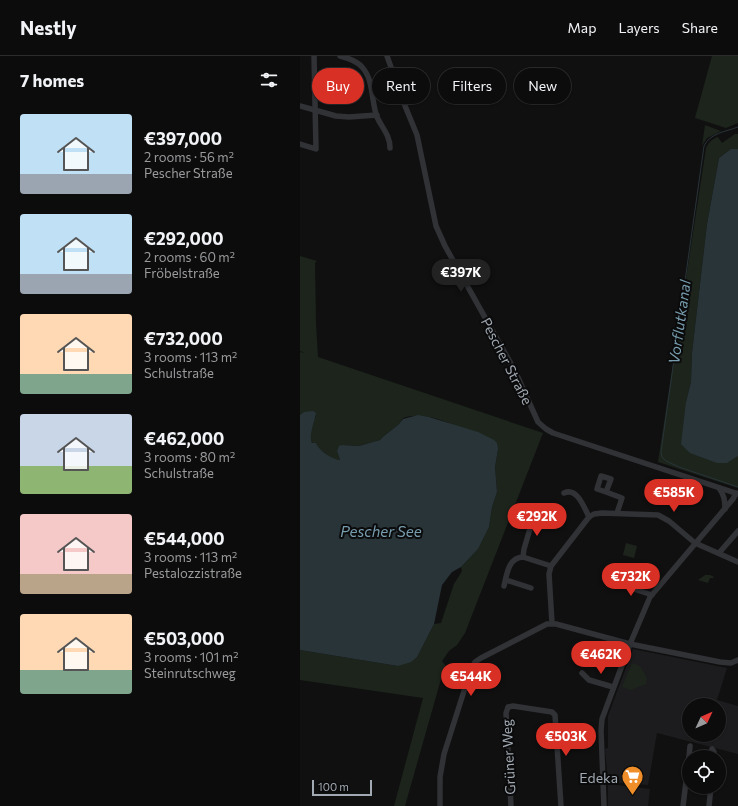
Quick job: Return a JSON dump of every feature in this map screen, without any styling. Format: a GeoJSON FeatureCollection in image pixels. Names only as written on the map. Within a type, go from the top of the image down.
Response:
{"type":"FeatureCollection","features":[{"type":"Feature","properties":{"kind":"street"},"geometry":{"type":"LineString","coordinates":[[300,144],[316,149],[314,56]]}},
{"type":"Feature","properties":{"kind":"street"},"geometry":{"type":"LineString","coordinates":[[340,56],[357,63],[365,71],[377,115],[388,137],[390,148]]}},
{"type":"Feature","properties":{"kind":"street","name":"Pescher Straße"},"geometry":{"type":"LineString","coordinates":[[387,56],[417,135],[436,226],[445,246],[515,370],[533,414],[538,422],[553,433],[737,494]]}},
{"type":"Feature","properties":{"kind":"street"},"geometry":{"type":"LineString","coordinates":[[300,106],[326,114],[349,117],[377,115]]}},
{"type":"Feature","properties":{"kind":"street"},"geometry":{"type":"LineString","coordinates":[[719,488],[724,494],[725,509]]}},
{"type":"Feature","properties":{"kind":"street"},"geometry":{"type":"LineString","coordinates":[[564,493],[567,491],[576,494],[590,517]]}},
{"type":"Feature","properties":{"kind":"street"},"geometry":{"type":"LineString","coordinates":[[606,492],[622,498],[617,513]]}},
{"type":"Feature","properties":{"kind":"street"},"geometry":{"type":"LineString","coordinates":[[604,806],[601,723],[604,710],[647,603],[652,595],[737,494]]}},
{"type":"Feature","properties":{"kind":"street"},"geometry":{"type":"LineString","coordinates":[[524,508],[544,515]]}},
{"type":"Feature","properties":{"kind":"street"},"geometry":{"type":"LineString","coordinates":[[523,557],[535,512]]}},
{"type":"Feature","properties":{"kind":"street"},"geometry":{"type":"LineString","coordinates":[[552,623],[549,574],[551,566],[594,514],[650,514],[662,517],[695,543],[738,562]]}},
{"type":"Feature","properties":{"kind":"street"},"geometry":{"type":"LineString","coordinates":[[718,553],[738,531]]}},
{"type":"Feature","properties":{"kind":"street"},"geometry":{"type":"LineString","coordinates":[[531,588],[505,583],[512,561],[523,557],[551,566]]}},
{"type":"Feature","properties":{"kind":"street"},"geometry":{"type":"LineString","coordinates":[[624,581],[631,588],[652,595]]}},
{"type":"Feature","properties":{"kind":"street"},"geometry":{"type":"LineString","coordinates":[[440,806],[440,777],[444,754],[471,669],[475,662],[547,624],[552,623],[630,644],[720,662],[731,663],[738,660]]}},
{"type":"Feature","properties":{"kind":"street"},"geometry":{"type":"LineString","coordinates":[[582,674],[589,680],[613,687]]}},
{"type":"Feature","properties":{"kind":"street","name":"Grüner Weg"},"geometry":{"type":"LineString","coordinates":[[511,806],[506,713],[508,707],[513,706],[552,712],[555,715],[561,806]]}},
{"type":"Feature","properties":{"kind":"street"},"geometry":{"type":"LineString","coordinates":[[690,746],[690,750]]}},
{"type":"Feature","properties":{"kind":"street"},"geometry":{"type":"LineString","coordinates":[[684,806],[685,794]]}},
{"type":"Feature","properties":{"kind":"street"},"geometry":{"type":"LineString","coordinates":[[709,806],[710,794]]}},
{"type":"Feature","properties":{"kind":"shaded area"},"geometry":{"type":"Polygon","coordinates":[[[712,56],[738,56],[738,123],[726,128],[695,118],[712,56]]]}},
{"type":"Feature","properties":{"kind":"shaded area"},"geometry":{"type":"Polygon","coordinates":[[[705,125],[721,131],[707,138],[702,146],[705,125]]]}},
{"type":"Feature","properties":{"kind":"shaded area"},"geometry":{"type":"Polygon","coordinates":[[[735,134],[738,134],[738,149],[731,149],[719,158],[707,224],[692,353],[691,382],[686,402],[707,458],[723,463],[738,456],[738,488],[658,462],[706,148],[711,141],[718,137],[722,143],[735,134]]]}},
{"type":"Feature","properties":{"kind":"shaded area"},"geometry":{"type":"Polygon","coordinates":[[[300,256],[317,261],[315,263],[318,357],[543,433],[465,633],[457,645],[449,651],[442,661],[445,665],[405,806],[394,806],[423,698],[300,680],[300,650],[398,666],[417,657],[434,624],[441,623],[454,584],[462,571],[461,567],[478,549],[489,527],[492,507],[497,492],[495,467],[498,449],[452,424],[427,417],[415,416],[403,418],[398,425],[380,440],[359,446],[342,445],[337,451],[340,460],[332,459],[311,441],[310,435],[316,416],[304,412],[300,415],[300,352],[305,353],[300,351],[300,256]]]}},
{"type":"Feature","properties":{"kind":"shaded area"},"geometry":{"type":"Polygon","coordinates":[[[626,543],[637,546],[634,558],[623,555],[626,543]]]}},
{"type":"Feature","properties":{"kind":"shaded area"},"geometry":{"type":"Polygon","coordinates":[[[705,575],[714,577],[710,578],[708,583],[698,580],[705,575]]]}},
{"type":"Feature","properties":{"kind":"shaded area"},"geometry":{"type":"Polygon","coordinates":[[[633,649],[727,668],[718,698],[682,698],[682,739],[657,733],[648,785],[608,782],[605,749],[608,748],[608,716],[633,649]]]}},
{"type":"Feature","properties":{"kind":"shaded area"},"geometry":{"type":"Polygon","coordinates":[[[632,663],[640,666],[647,678],[646,684],[631,690],[622,687],[632,663]]]}},
{"type":"Feature","properties":{"kind":"shaded area"},"geometry":{"type":"Polygon","coordinates":[[[726,703],[738,706],[738,754],[692,742],[726,742],[726,703]]]}},
{"type":"Feature","properties":{"kind":"shaded area"},"geometry":{"type":"Polygon","coordinates":[[[608,784],[650,789],[648,806],[608,806],[608,784]]]}},
{"type":"Feature","properties":{"kind":"water"},"geometry":{"type":"Polygon","coordinates":[[[731,149],[738,149],[738,456],[727,463],[717,463],[690,453],[681,444],[686,402],[691,382],[692,353],[707,224],[719,158],[731,149]]]}},
{"type":"Feature","properties":{"kind":"water","name":"Pescher See"},"geometry":{"type":"Polygon","coordinates":[[[313,411],[316,413],[311,433],[312,443],[316,443],[317,446],[323,451],[337,460],[340,460],[337,451],[339,446],[359,446],[380,440],[403,419],[418,415],[478,432],[497,443],[498,449],[495,467],[497,492],[492,507],[489,527],[478,549],[461,567],[452,572],[442,585],[434,624],[417,657],[411,662],[398,666],[300,650],[300,415],[304,412],[313,411]]]}},
{"type":"Feature","properties":{"kind":"waterway","name":"Vorflutkanal"},"geometry":{"type":"LineString","coordinates":[[738,127],[710,138],[704,146],[661,452],[662,457],[666,461],[679,467],[738,487]]}},
{"type":"Feature","properties":{"kind":"place","name":"Edeka"},"geometry":{"type":"Point","coordinates":[633,796]}}]}
